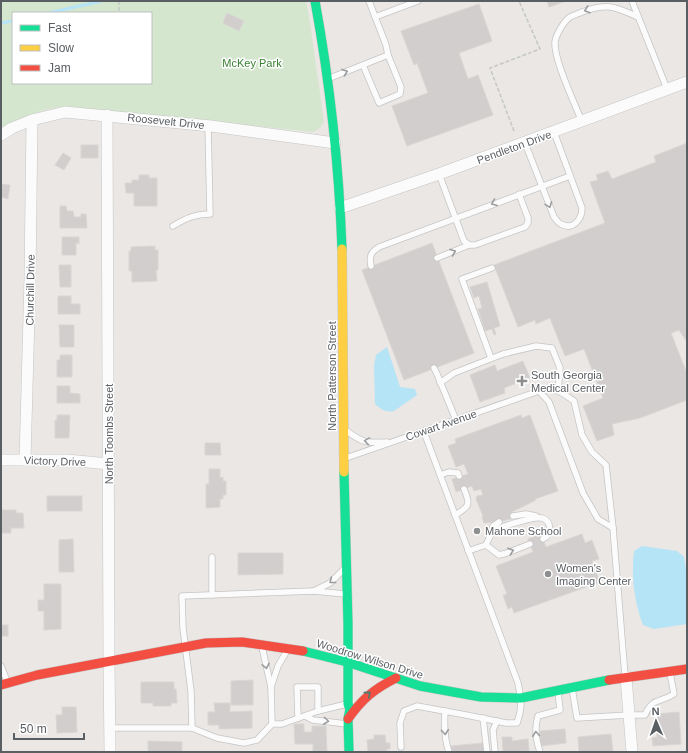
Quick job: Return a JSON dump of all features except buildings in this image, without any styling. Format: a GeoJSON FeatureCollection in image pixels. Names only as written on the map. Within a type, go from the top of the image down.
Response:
{"type":"FeatureCollection","features":[{"type":"Feature","properties":{"kind":"main road","name":"North Patterson Street"},"geometry":{"type":"LineString","coordinates":[[315,1],[328,79],[340,208],[344,324],[344,459],[348,594],[348,704],[350,709],[348,721],[349,752]]}},
{"type":"Feature","properties":{"kind":"main road","name":"Woodrow Wilson Drive"},"geometry":{"type":"LineString","coordinates":[[5,684],[37,675],[206,643],[235,642],[288,649],[347,662],[420,686],[481,697],[521,698],[626,678],[687,669]]}},
{"type":"Feature","properties":{"kind":"main road"},"geometry":{"type":"LineString","coordinates":[[348,721],[361,700],[374,689],[396,678]]}},
{"type":"Feature","properties":{"kind":"street","name":"Pendleton Drive"},"geometry":{"type":"LineString","coordinates":[[340,208],[440,174],[687,82]]}},
{"type":"Feature","properties":{"kind":"street","name":"Roosevelt Drive"},"geometry":{"type":"LineString","coordinates":[[1,135],[12,128],[32,120],[66,112],[208,125],[335,143]]}},
{"type":"Feature","properties":{"kind":"street","name":"North Toombs Street"},"geometry":{"type":"LineString","coordinates":[[107,115],[110,752]]}},
{"type":"Feature","properties":{"kind":"street","name":"Churchill Drive"},"geometry":{"type":"LineString","coordinates":[[26,460],[32,120]]}},
{"type":"Feature","properties":{"kind":"street","name":"Victory Drive"},"geometry":{"type":"LineString","coordinates":[[1,460],[67,460],[109,464]]}},
{"type":"Feature","properties":{"kind":"street"},"geometry":{"type":"LineString","coordinates":[[626,678],[632,752]]}},
{"type":"Feature","properties":{"kind":"lane"},"geometry":{"type":"LineString","coordinates":[[363,65],[379,103],[400,94],[401,87],[369,1]]}},
{"type":"Feature","properties":{"kind":"lane"},"geometry":{"type":"LineString","coordinates":[[375,17],[418,1]]}},
{"type":"Feature","properties":{"kind":"lane"},"geometry":{"type":"LineString","coordinates":[[632,1],[667,89]]}},
{"type":"Feature","properties":{"kind":"lane"},"geometry":{"type":"LineString","coordinates":[[582,122],[557,58],[555,42],[562,26],[570,16],[593,8],[605,6],[617,7],[638,17]]}},
{"type":"Feature","properties":{"kind":"lane"},"geometry":{"type":"LineString","coordinates":[[328,79],[388,55]]}},
{"type":"Feature","properties":{"kind":"lane"},"geometry":{"type":"LineString","coordinates":[[173,226],[184,219],[198,214],[210,214],[208,125]]}},
{"type":"Feature","properties":{"kind":"lane"},"geometry":{"type":"LineString","coordinates":[[525,143],[554,217],[561,224],[567,226],[574,224],[582,215],[582,208],[554,132]]}},
{"type":"Feature","properties":{"kind":"lane"},"geometry":{"type":"LineString","coordinates":[[440,174],[464,241],[469,245]]}},
{"type":"Feature","properties":{"kind":"lane"},"geometry":{"type":"LineString","coordinates":[[371,266],[370,258],[372,251],[379,247],[570,176]]}},
{"type":"Feature","properties":{"kind":"lane"},"geometry":{"type":"LineString","coordinates":[[437,258],[469,245],[475,245],[525,227],[528,224],[528,218],[519,194]]}},
{"type":"Feature","properties":{"kind":"lane"},"geometry":{"type":"LineString","coordinates":[[491,358],[462,280],[492,268]]}},
{"type":"Feature","properties":{"kind":"lane"},"geometry":{"type":"LineString","coordinates":[[440,383],[454,373],[503,354],[536,346],[552,348],[560,368],[558,390],[574,402],[582,435],[592,452],[606,465],[626,678]]}},
{"type":"Feature","properties":{"kind":"lane"},"geometry":{"type":"LineString","coordinates":[[437,369],[440,383],[456,420]]}},
{"type":"Feature","properties":{"kind":"lane","name":"Cowart Avenue"},"geometry":{"type":"LineString","coordinates":[[344,459],[539,391],[549,389],[558,390]]}},
{"type":"Feature","properties":{"kind":"lane"},"geometry":{"type":"LineString","coordinates":[[539,391],[550,402],[583,493],[598,519],[613,528]]}},
{"type":"Feature","properties":{"kind":"lane"},"geometry":{"type":"LineString","coordinates":[[344,428],[360,440],[373,443],[393,442]]}},
{"type":"Feature","properties":{"kind":"lane"},"geometry":{"type":"LineString","coordinates":[[401,747],[400,723],[404,711],[417,706],[506,723],[517,722],[521,711],[521,698],[518,683],[424,432]]}},
{"type":"Feature","properties":{"kind":"lane"},"geometry":{"type":"LineString","coordinates":[[440,475],[454,472],[458,473],[459,476]]}},
{"type":"Feature","properties":{"kind":"lane"},"geometry":{"type":"LineString","coordinates":[[455,515],[465,509],[468,503],[464,489]]}},
{"type":"Feature","properties":{"kind":"lane"},"geometry":{"type":"LineString","coordinates":[[513,516],[526,514],[546,520],[550,526],[550,532],[547,537],[543,539]]}},
{"type":"Feature","properties":{"kind":"lane"},"geometry":{"type":"LineString","coordinates":[[468,551],[486,545],[494,531],[532,518],[540,517]]}},
{"type":"Feature","properties":{"kind":"lane"},"geometry":{"type":"LineString","coordinates":[[491,536],[493,526],[499,522]]}},
{"type":"Feature","properties":{"kind":"lane"},"geometry":{"type":"LineString","coordinates":[[486,545],[499,555],[530,544]]}},
{"type":"Feature","properties":{"kind":"lane"},"geometry":{"type":"LineString","coordinates":[[212,557],[212,595]]}},
{"type":"Feature","properties":{"kind":"lane"},"geometry":{"type":"LineString","coordinates":[[314,591],[330,584],[347,565]]}},
{"type":"Feature","properties":{"kind":"lane"},"geometry":{"type":"LineString","coordinates":[[192,728],[191,691],[185,647],[182,596],[314,591],[348,594]]}},
{"type":"Feature","properties":{"kind":"lane"},"geometry":{"type":"LineString","coordinates":[[110,728],[192,728],[218,738],[244,743],[257,740],[272,724],[270,687],[262,645]]}},
{"type":"Feature","properties":{"kind":"lane"},"geometry":{"type":"LineString","coordinates":[[270,687],[278,666],[288,649]]}},
{"type":"Feature","properties":{"kind":"lane"},"geometry":{"type":"LineString","coordinates":[[1,666],[5,684]]}},
{"type":"Feature","properties":{"kind":"lane"},"geometry":{"type":"LineString","coordinates":[[572,688],[577,718],[645,715],[649,707],[655,701],[674,694],[670,672]]}},
{"type":"Feature","properties":{"kind":"lane"},"geometry":{"type":"LineString","coordinates":[[302,717],[297,687],[318,687],[318,711]]}},
{"type":"Feature","properties":{"kind":"lane"},"geometry":{"type":"LineString","coordinates":[[540,752],[535,727],[538,716],[560,710],[558,691]]}},
{"type":"Feature","properties":{"kind":"lane"},"geometry":{"type":"LineString","coordinates":[[272,724],[282,724],[318,711],[348,704]]}},
{"type":"Feature","properties":{"kind":"lane"},"geometry":{"type":"LineString","coordinates":[[445,711],[446,743],[449,752]]}},
{"type":"Feature","properties":{"kind":"lane"},"geometry":{"type":"LineString","coordinates":[[302,717],[313,720],[348,721]]}},
{"type":"Feature","properties":{"kind":"lane"},"geometry":{"type":"LineString","coordinates":[[483,718],[487,752]]}},
{"type":"Feature","properties":{"kind":"lane"},"geometry":{"type":"LineString","coordinates":[[495,752],[493,730],[497,721]]}},
{"type":"Feature","properties":{"kind":"path"},"geometry":{"type":"LineString","coordinates":[[119,1],[119,12]]}},
{"type":"Feature","properties":{"kind":"path"},"geometry":{"type":"LineString","coordinates":[[514,131],[490,68],[540,49],[519,1]]}},
{"type":"Feature","properties":{"kind":"green space","name":"McKey Park"},"geometry":{"type":"Polygon","coordinates":[[[1,1],[306,1],[324,121],[320,128],[313,132],[85,108],[52,108],[22,119],[1,131],[1,1]]]}},
{"type":"Feature","properties":{"kind":"water"},"geometry":{"type":"Polygon","coordinates":[[[387,347],[400,387],[415,389],[417,395],[394,411],[384,410],[375,404],[374,366],[376,355],[387,347]]]}},
{"type":"Feature","properties":{"kind":"water"},"geometry":{"type":"Polygon","coordinates":[[[642,546],[677,551],[684,557],[687,576],[687,624],[654,629],[643,625],[635,598],[633,569],[634,551],[642,546]]]}},
{"type":"Feature","properties":{"kind":"waterway"},"geometry":{"type":"LineString","coordinates":[[52,12],[102,1]]}},
{"type":"Feature","properties":{"kind":"waterway"},"geometry":{"type":"LineString","coordinates":[[1,23],[12,21]]}},
{"type":"Feature","properties":{"kind":"traffic: fast"},"geometry":{"type":"LineString","coordinates":[[315,1],[333,125],[339,187],[342,249]]}},
{"type":"Feature","properties":{"kind":"traffic: fast"},"geometry":{"type":"LineString","coordinates":[[344,472],[348,624],[348,704],[350,709],[348,719],[349,752]]}},
{"type":"Feature","properties":{"kind":"traffic: fast"},"geometry":{"type":"LineString","coordinates":[[303,651],[347,662],[420,686],[481,697],[521,698],[609,680]]}},
{"type":"Feature","properties":{"kind":"traffic: slow"},"geometry":{"type":"LineString","coordinates":[[342,249],[344,472]]}},
{"type":"Feature","properties":{"kind":"traffic: jam"},"geometry":{"type":"LineString","coordinates":[[1,685],[37,675],[206,643],[242,642],[303,651]]}},
{"type":"Feature","properties":{"kind":"traffic: jam"},"geometry":{"type":"LineString","coordinates":[[609,680],[687,669]]}},
{"type":"Feature","properties":{"kind":"traffic: jam"},"geometry":{"type":"LineString","coordinates":[[348,719],[369,695],[381,686],[396,678]]}},
{"type":"Feature","properties":{"kind":"place","name":"South Georgia Medical Center"},"geometry":{"type":"Point","coordinates":[522,381]}},
{"type":"Feature","properties":{"kind":"place","name":"Mahone School"},"geometry":{"type":"Point","coordinates":[477,531]}},
{"type":"Feature","properties":{"kind":"place","name":"Women's Imaging Center"},"geometry":{"type":"Point","coordinates":[548,574]}}]}
